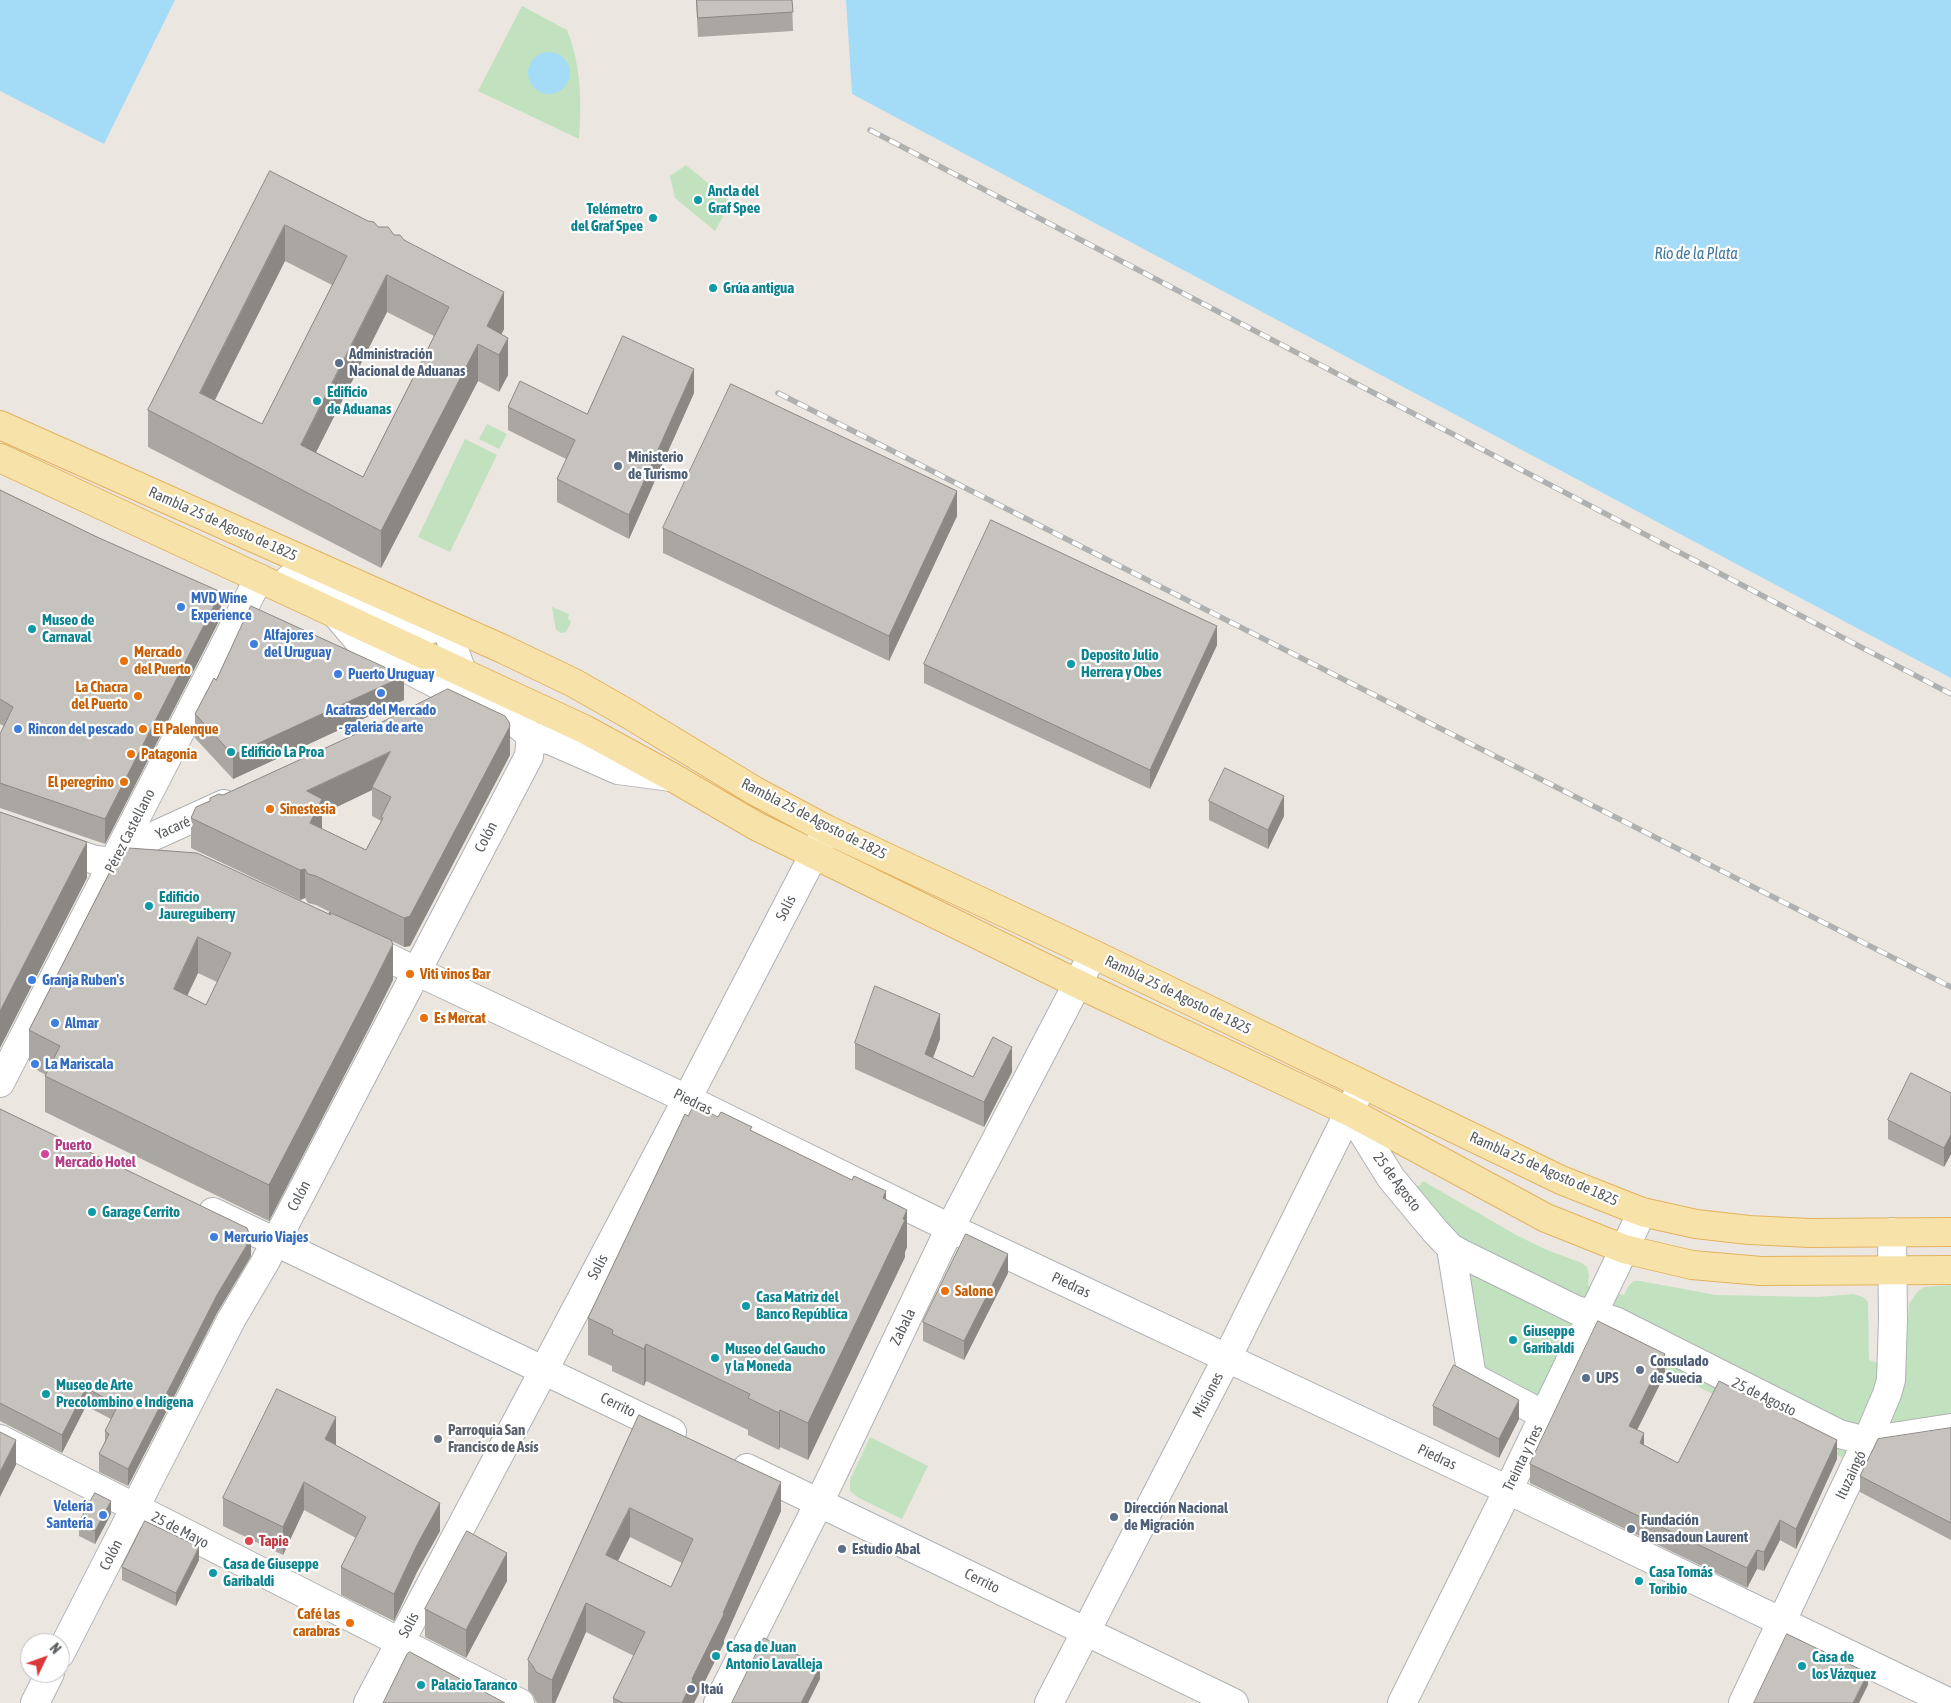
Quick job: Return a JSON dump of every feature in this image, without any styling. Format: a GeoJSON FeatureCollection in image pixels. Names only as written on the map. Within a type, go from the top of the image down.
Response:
{"type":"FeatureCollection","features":[{"type":"Feature","properties":{"kind":"main road","name":"Rambla 25 de Agosto de 1825"},"geometry":{"type":"LineString","coordinates":[[3,433],[503,649],[574,683],[755,791],[826,829],[1093,954],[1562,1180],[1642,1212],[1696,1224],[1749,1230],[1810,1233],[1951,1232]]}},
{"type":"Feature","properties":{"kind":"main road","name":"Rambla 25 de Agosto de 1825"},"geometry":{"type":"LineString","coordinates":[[0,458],[334,614],[456,682],[584,729],[756,826],[1078,984],[1350,1112],[1546,1218],[1624,1249],[1692,1265],[1761,1271],[1951,1270]]}},
{"type":"Feature","properties":{"kind":"street","name":"Rambla 25 de Agosto de 1825"},"geometry":{"type":"LineString","coordinates":[[204,552],[229,555],[409,628],[434,630],[445,624]]}},
{"type":"Feature","properties":{"kind":"street","name":"Pérez Castellano"},"geometry":{"type":"LineString","coordinates":[[0,1083],[259,578]]}},
{"type":"Feature","properties":{"kind":"street"},"geometry":{"type":"LineString","coordinates":[[429,708],[456,682],[445,624]]}},
{"type":"Feature","properties":{"kind":"street","name":"Rambla 25 de Agosto de 1825"},"geometry":{"type":"LineString","coordinates":[[456,682],[515,722],[531,736],[552,741],[618,770],[672,777]]}},
{"type":"Feature","properties":{"kind":"street","name":"Colón"},"geometry":{"type":"LineString","coordinates":[[70,1635],[231,1320],[275,1242],[529,756],[531,736]]}},
{"type":"Feature","properties":{"kind":"street","name":"Yacaré"},"geometry":{"type":"LineString","coordinates":[[113,863],[145,840],[246,794]]}},
{"type":"Feature","properties":{"kind":"street"},"geometry":{"type":"LineString","coordinates":[[0,828],[95,860],[113,863],[174,859],[175,836],[178,830],[193,818]]}},
{"type":"Feature","properties":{"kind":"street","name":"Solís"},"geometry":{"type":"LineString","coordinates":[[368,1703],[687,1099],[826,829]]}},
{"type":"Feature","properties":{"kind":"street","name":"Piedras"},"geometry":{"type":"LineString","coordinates":[[334,932],[687,1099],[950,1228],[1508,1490],[1950,1703]]}},
{"type":"Feature","properties":{"kind":"street","name":"Zabala"},"geometry":{"type":"LineString","coordinates":[[718,1703],[819,1503],[950,1228],[1093,954]]}},
{"type":"Feature","properties":{"kind":"street","name":"Misiones"},"geometry":{"type":"LineString","coordinates":[[1049,1703],[1227,1358],[1363,1084]]}},
{"type":"Feature","properties":{"kind":"street","name":"25 de Agosto"},"geometry":{"type":"LineString","coordinates":[[1350,1112],[1390,1178],[1451,1248],[1576,1310],[1615,1321],[1839,1434],[1867,1441],[1951,1428]]}},
{"type":"Feature","properties":{"kind":"street","name":"Cerrito"},"geometry":{"type":"LineString","coordinates":[[195,1203],[695,1443]]}},
{"type":"Feature","properties":{"kind":"street","name":"Treinta y Tres"},"geometry":{"type":"LineString","coordinates":[[1402,1703],[1508,1490],[1642,1212]]}},
{"type":"Feature","properties":{"kind":"street","name":"Ituzaingó"},"geometry":{"type":"LineString","coordinates":[[1743,1703],[1867,1441],[1887,1394],[1891,1380],[1894,1270],[1892,1232]]}},
{"type":"Feature","properties":{"kind":"street"},"geometry":{"type":"LineString","coordinates":[[1451,1248],[1472,1377],[1544,1415]]}},
{"type":"Feature","properties":{"kind":"street","name":"25 de Mayo"},"geometry":{"type":"LineString","coordinates":[[0,1439],[520,1703]]}},
{"type":"Feature","properties":{"kind":"street","name":"Cerrito"},"geometry":{"type":"LineString","coordinates":[[721,1456],[1234,1703]]}},
{"type":"Feature","properties":{"kind":"street"},"geometry":{"type":"LineString","coordinates":[[35,1703],[45,1683]]}},
{"type":"Feature","properties":{"kind":"green space"},"geometry":{"type":"Polygon","coordinates":[[[522,6],[567,30],[578,70],[579,139],[478,91],[522,6]]]}},
{"type":"Feature","properties":{"kind":"green space"},"geometry":{"type":"Polygon","coordinates":[[[686,165],[731,202],[715,231],[675,198],[670,176],[686,165]]]}},
{"type":"Feature","properties":{"kind":"green space"},"geometry":{"type":"Polygon","coordinates":[[[487,424],[507,434],[499,449],[479,439],[487,424]]]}},
{"type":"Feature","properties":{"kind":"green space"},"geometry":{"type":"Polygon","coordinates":[[[465,439],[497,455],[450,552],[418,537],[465,439]]]}},
{"type":"Feature","properties":{"kind":"green space"},"geometry":{"type":"Polygon","coordinates":[[[552,607],[569,614],[568,618],[571,622],[566,632],[561,633],[556,630],[552,607]]]}},
{"type":"Feature","properties":{"kind":"green space"},"geometry":{"type":"Polygon","coordinates":[[[1423,1181],[1518,1236],[1547,1250],[1582,1263],[1587,1267],[1589,1275],[1588,1286],[1624,1295],[1629,1285],[1634,1281],[1640,1281],[1716,1295],[1818,1297],[1853,1294],[1863,1297],[1868,1302],[1869,1360],[1878,1363],[1877,1385],[1843,1458],[1597,1337],[1550,1429],[1461,1384],[1443,1257],[1391,1197],[1420,1185],[1423,1181]]]}},
{"type":"Feature","properties":{"kind":"green space"},"geometry":{"type":"Polygon","coordinates":[[[1951,1285],[1951,1443],[1875,1444],[1904,1385],[1909,1304],[1917,1292],[1924,1287],[1951,1285]]]}},
{"type":"Feature","properties":{"kind":"green space"},"geometry":{"type":"Polygon","coordinates":[[[870,1437],[928,1466],[902,1519],[859,1498],[850,1491],[850,1480],[870,1437]]]}},
{"type":"Feature","properties":{"kind":"water"},"geometry":{"type":"Polygon","coordinates":[[[0,0],[175,0],[104,144],[0,91],[0,0]]]}},
{"type":"Feature","properties":{"kind":"water","name":"Río de la Plata"},"geometry":{"type":"Polygon","coordinates":[[[846,0],[1951,0],[1951,678],[852,94],[846,0]]]}},
{"type":"Feature","properties":{"kind":"water"},"geometry":{"type":"Polygon","coordinates":[[[553,52],[561,55],[567,61],[570,73],[567,85],[561,91],[545,94],[537,91],[531,85],[528,69],[531,61],[537,55],[553,52]]]}},
{"type":"Feature","properties":{"kind":"building"},"geometry":{"type":"Polygon","coordinates":[[[697,0],[792,0],[793,12],[698,18],[697,0]]]}},
{"type":"Feature","properties":{"kind":"building"},"geometry":{"type":"Polygon","coordinates":[[[270,171],[368,221],[374,222],[378,227],[388,227],[394,235],[400,235],[404,240],[504,292],[487,326],[508,338],[499,355],[478,344],[381,531],[148,410],[270,171]],[[285,225],[200,393],[262,424],[347,256],[285,225]],[[387,275],[301,445],[363,477],[449,307],[387,275]]]}},
{"type":"Feature","properties":{"kind":"building","name":"Ministerio de Turismo"},"geometry":{"type":"Polygon","coordinates":[[[623,336],[694,369],[629,515],[557,479],[575,440],[508,407],[520,381],[587,414],[623,336]]]}},
{"type":"Feature","properties":{"kind":"building"},"geometry":{"type":"Polygon","coordinates":[[[731,384],[957,491],[889,636],[663,528],[731,384]]]}},
{"type":"Feature","properties":{"kind":"building","name":"Mercado del Puerto"},"geometry":{"type":"Polygon","coordinates":[[[0,490],[97,537],[221,592],[105,819],[0,783],[0,734],[13,707],[0,699],[0,490]]]}},
{"type":"Feature","properties":{"kind":"building","name":"Deposito Julio Herrera y Obes"},"geometry":{"type":"Polygon","coordinates":[[[991,520],[1217,626],[1150,770],[924,664],[991,520]]]}},
{"type":"Feature","properties":{"kind":"building"},"geometry":{"type":"Polygon","coordinates":[[[251,606],[404,676],[233,755],[195,714],[214,678],[216,680],[251,606]]]}},
{"type":"Feature","properties":{"kind":"building"},"geometry":{"type":"Polygon","coordinates":[[[448,689],[505,716],[510,726],[410,916],[404,918],[316,876],[308,874],[305,869],[300,870],[191,818],[196,807],[210,801],[210,798],[219,794],[223,795],[382,722],[448,689]],[[390,752],[307,791],[322,799],[310,823],[366,850],[383,818],[381,817],[391,797],[372,787],[390,752]]]}},
{"type":"Feature","properties":{"kind":"building"},"geometry":{"type":"Polygon","coordinates":[[[1225,768],[1284,796],[1268,830],[1209,801],[1225,768]]]}},
{"type":"Feature","properties":{"kind":"building"},"geometry":{"type":"Polygon","coordinates":[[[0,812],[87,842],[0,1011],[0,812]]]}},
{"type":"Feature","properties":{"kind":"building"},"geometry":{"type":"Polygon","coordinates":[[[129,848],[197,853],[331,915],[329,912],[391,940],[393,944],[269,1185],[45,1076],[60,1046],[29,1030],[119,854],[129,848]],[[198,937],[174,989],[206,1005],[231,953],[198,937]]]}},
{"type":"Feature","properties":{"kind":"building"},"geometry":{"type":"Polygon","coordinates":[[[875,986],[940,1014],[925,1054],[973,1077],[993,1037],[1012,1047],[984,1102],[855,1043],[875,986]]]}},
{"type":"Feature","properties":{"kind":"building"},"geometry":{"type":"Polygon","coordinates":[[[1911,1073],[1951,1093],[1951,1135],[1944,1148],[1888,1120],[1911,1073]]]}},
{"type":"Feature","properties":{"kind":"building","name":"Casa Matriz del Banco República"},"geometry":{"type":"Polygon","coordinates":[[[694,1105],[718,1117],[721,1112],[752,1127],[750,1130],[852,1180],[854,1176],[886,1191],[883,1198],[907,1210],[903,1219],[905,1220],[808,1423],[780,1410],[779,1413],[748,1398],[750,1394],[646,1344],[644,1349],[612,1334],[613,1330],[588,1318],[685,1114],[688,1116],[694,1105]]]}},
{"type":"Feature","properties":{"kind":"building"},"geometry":{"type":"Polygon","coordinates":[[[0,1109],[247,1228],[251,1238],[217,1295],[128,1469],[99,1454],[109,1434],[105,1431],[118,1405],[86,1388],[62,1435],[0,1403],[0,1109]]]}},
{"type":"Feature","properties":{"kind":"building"},"geometry":{"type":"Polygon","coordinates":[[[966,1234],[1008,1254],[964,1341],[923,1322],[966,1234]]]}},
{"type":"Feature","properties":{"kind":"building"},"geometry":{"type":"Polygon","coordinates":[[[1598,1321],[1665,1354],[1629,1426],[1644,1433],[1640,1443],[1678,1463],[1719,1381],[1837,1440],[1796,1529],[1780,1520],[1764,1552],[1757,1550],[1747,1568],[1530,1464],[1598,1321]]]}},
{"type":"Feature","properties":{"kind":"building"},"geometry":{"type":"Polygon","coordinates":[[[1454,1365],[1519,1400],[1499,1439],[1433,1406],[1454,1365]]]}},
{"type":"Feature","properties":{"kind":"building"},"geometry":{"type":"Polygon","coordinates":[[[277,1389],[336,1417],[325,1439],[440,1503],[417,1545],[394,1594],[341,1567],[366,1517],[304,1482],[283,1527],[223,1498],[277,1389]]]}},
{"type":"Feature","properties":{"kind":"building"},"geometry":{"type":"Polygon","coordinates":[[[639,1415],[781,1482],[724,1614],[682,1703],[623,1703],[613,1698],[645,1632],[586,1603],[552,1680],[536,1672],[528,1660],[639,1415]],[[630,1508],[606,1555],[671,1587],[693,1539],[630,1508]]]}},
{"type":"Feature","properties":{"kind":"building"},"geometry":{"type":"Polygon","coordinates":[[[1951,1428],[1951,1523],[1860,1476],[1878,1439],[1951,1428]]]}},
{"type":"Feature","properties":{"kind":"building"},"geometry":{"type":"Polygon","coordinates":[[[0,1432],[16,1440],[0,1472],[0,1432]]]}},
{"type":"Feature","properties":{"kind":"building"},"geometry":{"type":"Polygon","coordinates":[[[95,1493],[111,1501],[95,1531],[79,1523],[95,1493]]]}},
{"type":"Feature","properties":{"kind":"building"},"geometry":{"type":"Polygon","coordinates":[[[145,1521],[199,1547],[176,1593],[122,1567],[145,1521]]]}},
{"type":"Feature","properties":{"kind":"building"},"geometry":{"type":"Polygon","coordinates":[[[467,1531],[507,1553],[466,1630],[425,1609],[467,1531]]]}},
{"type":"Feature","properties":{"kind":"building","name":"Casa de los Vázquez"},"geometry":{"type":"Polygon","coordinates":[[[1787,1634],[1868,1673],[1853,1703],[1754,1703],[1787,1634]]]}},
{"type":"Feature","properties":{"kind":"building"},"geometry":{"type":"Polygon","coordinates":[[[764,1638],[820,1666],[801,1703],[732,1703],[764,1638]]]}},
{"type":"Feature","properties":{"kind":"building"},"geometry":{"type":"Polygon","coordinates":[[[410,1652],[505,1703],[383,1703],[407,1654],[410,1652]]]}},
{"type":"Feature","properties":{"kind":"railway"},"geometry":{"type":"LineString","coordinates":[[870,130],[1951,694]]}},
{"type":"Feature","properties":{"kind":"railway"},"geometry":{"type":"LineString","coordinates":[[778,393],[1951,987]]}},
{"type":"Feature","properties":{"kind":"place","name":"Ancla del Graf Spee"},"geometry":{"type":"Point","coordinates":[698,200]}},
{"type":"Feature","properties":{"kind":"place","name":"Telémetro del Graf Spee"},"geometry":{"type":"Point","coordinates":[653,218]}},
{"type":"Feature","properties":{"kind":"place","name":"Grúa antigua"},"geometry":{"type":"Point","coordinates":[713,288]}},
{"type":"Feature","properties":{"kind":"place","name":"Administración Nacional de Aduanas"},"geometry":{"type":"Point","coordinates":[339,363]}},
{"type":"Feature","properties":{"kind":"place","name":"Edificio de Aduanas"},"geometry":{"type":"Point","coordinates":[317,401]}},
{"type":"Feature","properties":{"kind":"place","name":"Ministerio de Turismo"},"geometry":{"type":"Point","coordinates":[618,466]}},
{"type":"Feature","properties":{"kind":"place","name":"MVD Wine Experience"},"geometry":{"type":"Point","coordinates":[181,607]}},
{"type":"Feature","properties":{"kind":"place","name":"Museo de Carnaval"},"geometry":{"type":"Point","coordinates":[32,629]}},
{"type":"Feature","properties":{"kind":"place","name":"Alfajores del Uruguay"},"geometry":{"type":"Point","coordinates":[254,644]}},
{"type":"Feature","properties":{"kind":"place","name":"Mercado del Puerto"},"geometry":{"type":"Point","coordinates":[124,661]}},
{"type":"Feature","properties":{"kind":"place","name":"Deposito Julio Herrera y Obes"},"geometry":{"type":"Point","coordinates":[1071,664]}},
{"type":"Feature","properties":{"kind":"place","name":"Puerto Uruguay"},"geometry":{"type":"Point","coordinates":[338,674]}},
{"type":"Feature","properties":{"kind":"place","name":"Acatras del Mercado - galeria de arte"},"geometry":{"type":"Point","coordinates":[381,693]}},
{"type":"Feature","properties":{"kind":"place","name":"La Chacra del Puerto"},"geometry":{"type":"Point","coordinates":[138,696]}},
{"type":"Feature","properties":{"kind":"place","name":"Rincon del pescado"},"geometry":{"type":"Point","coordinates":[18,729]}},
{"type":"Feature","properties":{"kind":"place","name":"El Palenque"},"geometry":{"type":"Point","coordinates":[143,729]}},
{"type":"Feature","properties":{"kind":"place","name":"Edificio La Proa"},"geometry":{"type":"Point","coordinates":[231,752]}},
{"type":"Feature","properties":{"kind":"place","name":"Patagonia"},"geometry":{"type":"Point","coordinates":[131,754]}},
{"type":"Feature","properties":{"kind":"place","name":"El peregrino"},"geometry":{"type":"Point","coordinates":[124,782]}},
{"type":"Feature","properties":{"kind":"place","name":"Sinestesia"},"geometry":{"type":"Point","coordinates":[270,809]}},
{"type":"Feature","properties":{"kind":"place","name":"Edificio Jaureguiberry"},"geometry":{"type":"Point","coordinates":[149,906]}},
{"type":"Feature","properties":{"kind":"place","name":"Viti vinos Bar"},"geometry":{"type":"Point","coordinates":[410,974]}},
{"type":"Feature","properties":{"kind":"place","name":"Granja Ruben's"},"geometry":{"type":"Point","coordinates":[32,980]}},
{"type":"Feature","properties":{"kind":"place","name":"Es Mercat"},"geometry":{"type":"Point","coordinates":[424,1018]}},
{"type":"Feature","properties":{"kind":"place","name":"Almar"},"geometry":{"type":"Point","coordinates":[55,1023]}},
{"type":"Feature","properties":{"kind":"place","name":"La Mariscala"},"geometry":{"type":"Point","coordinates":[35,1064]}},
{"type":"Feature","properties":{"kind":"place","name":"Puerto Mercado Hotel"},"geometry":{"type":"Point","coordinates":[45,1154]}},
{"type":"Feature","properties":{"kind":"place","name":"Garage Cerrito"},"geometry":{"type":"Point","coordinates":[92,1212]}},
{"type":"Feature","properties":{"kind":"place","name":"Mercurio Viajes"},"geometry":{"type":"Point","coordinates":[214,1237]}},
{"type":"Feature","properties":{"kind":"place","name":"Salone"},"geometry":{"type":"Point","coordinates":[945,1291]}},
{"type":"Feature","properties":{"kind":"place","name":"Casa Matriz del Banco República"},"geometry":{"type":"Point","coordinates":[746,1306]}},
{"type":"Feature","properties":{"kind":"place","name":"Giuseppe Garibaldi"},"geometry":{"type":"Point","coordinates":[1513,1340]}},
{"type":"Feature","properties":{"kind":"place","name":"Museo del Gaucho y la Moneda"},"geometry":{"type":"Point","coordinates":[715,1358]}},
{"type":"Feature","properties":{"kind":"place","name":"Consulado de Suecia"},"geometry":{"type":"Point","coordinates":[1640,1370]}},
{"type":"Feature","properties":{"kind":"place","name":"UPS"},"geometry":{"type":"Point","coordinates":[1586,1378]}},
{"type":"Feature","properties":{"kind":"place","name":"Museo de Arte Precolombino e Indígena"},"geometry":{"type":"Point","coordinates":[46,1394]}},
{"type":"Feature","properties":{"kind":"place","name":"Parroquia San Francisco de Asís"},"geometry":{"type":"Point","coordinates":[438,1439]}},
{"type":"Feature","properties":{"kind":"place","name":"Velería Santería"},"geometry":{"type":"Point","coordinates":[103,1515]}},
{"type":"Feature","properties":{"kind":"place","name":"Dirección Nacional de Migración"},"geometry":{"type":"Point","coordinates":[1114,1517]}},
{"type":"Feature","properties":{"kind":"place","name":"Fundación Bensadoun Laurent"},"geometry":{"type":"Point","coordinates":[1631,1529]}},
{"type":"Feature","properties":{"kind":"place","name":"Tapie"},"geometry":{"type":"Point","coordinates":[249,1541]}},
{"type":"Feature","properties":{"kind":"place","name":"Estudio Abal"},"geometry":{"type":"Point","coordinates":[842,1549]}},
{"type":"Feature","properties":{"kind":"place","name":"Casa de Giuseppe Garibaldi"},"geometry":{"type":"Point","coordinates":[213,1573]}},
{"type":"Feature","properties":{"kind":"place","name":"Casa Tomás Toribio"},"geometry":{"type":"Point","coordinates":[1639,1581]}},
{"type":"Feature","properties":{"kind":"place","name":"Café las carabras"},"geometry":{"type":"Point","coordinates":[350,1623]}},
{"type":"Feature","properties":{"kind":"place","name":"Casa de Juan Antonio Lavalleja"},"geometry":{"type":"Point","coordinates":[716,1656]}},
{"type":"Feature","properties":{"kind":"place","name":"Casa de los Vázquez"},"geometry":{"type":"Point","coordinates":[1802,1666]}},
{"type":"Feature","properties":{"kind":"place","name":"Palacio Taranco"},"geometry":{"type":"Point","coordinates":[421,1685]}},
{"type":"Feature","properties":{"kind":"place","name":"Itaú"},"geometry":{"type":"Point","coordinates":[691,1689]}}]}
